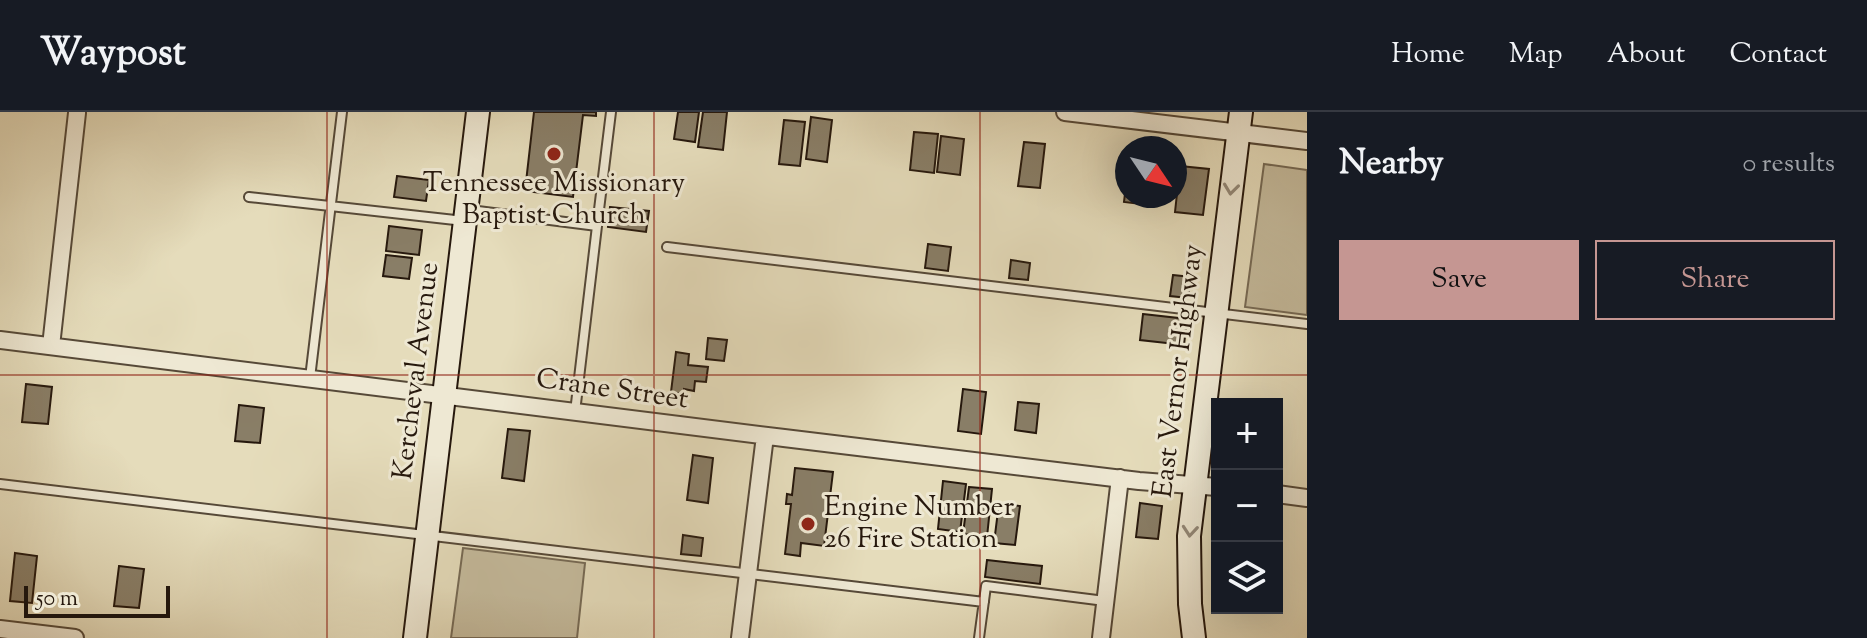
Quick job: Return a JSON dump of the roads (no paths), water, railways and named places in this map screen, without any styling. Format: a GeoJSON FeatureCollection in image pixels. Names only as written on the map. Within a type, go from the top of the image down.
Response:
{"type":"FeatureCollection","features":[{"type":"Feature","properties":{"kind":"street","name":"Kercheval Avenue"},"geometry":{"type":"LineString","coordinates":[[415,638],[478,112]]}},
{"type":"Feature","properties":{"kind":"street"},"geometry":{"type":"LineString","coordinates":[[1065,112],[1240,123],[1307,141]]}},
{"type":"Feature","properties":{"kind":"street"},"geometry":{"type":"LineString","coordinates":[[51,346],[77,113]]}},
{"type":"Feature","properties":{"kind":"street","name":"East Vernor Highway"},"geometry":{"type":"LineString","coordinates":[[1194,638],[1188,565],[1194,486],[1240,123]]}},
{"type":"Feature","properties":{"kind":"street","name":"Crane Street"},"geometry":{"type":"LineString","coordinates":[[0,340],[765,436],[1211,487]]}},
{"type":"Feature","properties":{"kind":"street"},"geometry":{"type":"LineString","coordinates":[[740,638],[765,436]]}},
{"type":"Feature","properties":{"kind":"street"},"geometry":{"type":"LineString","coordinates":[[1101,638],[1120,478]]}},
{"type":"Feature","properties":{"kind":"street"},"geometry":{"type":"LineString","coordinates":[[1283,495],[1307,498]]}},
{"type":"Feature","properties":{"kind":"street"},"geometry":{"type":"LineString","coordinates":[[0,629],[75,638]]}},
{"type":"Feature","properties":{"kind":"lane"},"geometry":{"type":"LineString","coordinates":[[310,378],[342,112]]}},
{"type":"Feature","properties":{"kind":"lane"},"geometry":{"type":"LineString","coordinates":[[575,412],[611,112]]}},
{"type":"Feature","properties":{"kind":"lane"},"geometry":{"type":"LineString","coordinates":[[249,197],[597,226]]}},
{"type":"Feature","properties":{"kind":"lane"},"geometry":{"type":"LineString","coordinates":[[667,247],[1307,324]]}},
{"type":"Feature","properties":{"kind":"lane"},"geometry":{"type":"LineString","coordinates":[[0,484],[984,602]]}},
{"type":"Feature","properties":{"kind":"lane"},"geometry":{"type":"LineString","coordinates":[[979,638],[986,586],[1105,601]]}},
{"type":"Feature","properties":{"kind":"place","name":"Tennessee Missionary Baptist Church"},"geometry":{"type":"Point","coordinates":[554,154]}},
{"type":"Feature","properties":{"kind":"place","name":"Engine Number 26 Fire Station"},"geometry":{"type":"Point","coordinates":[808,524]}}]}
